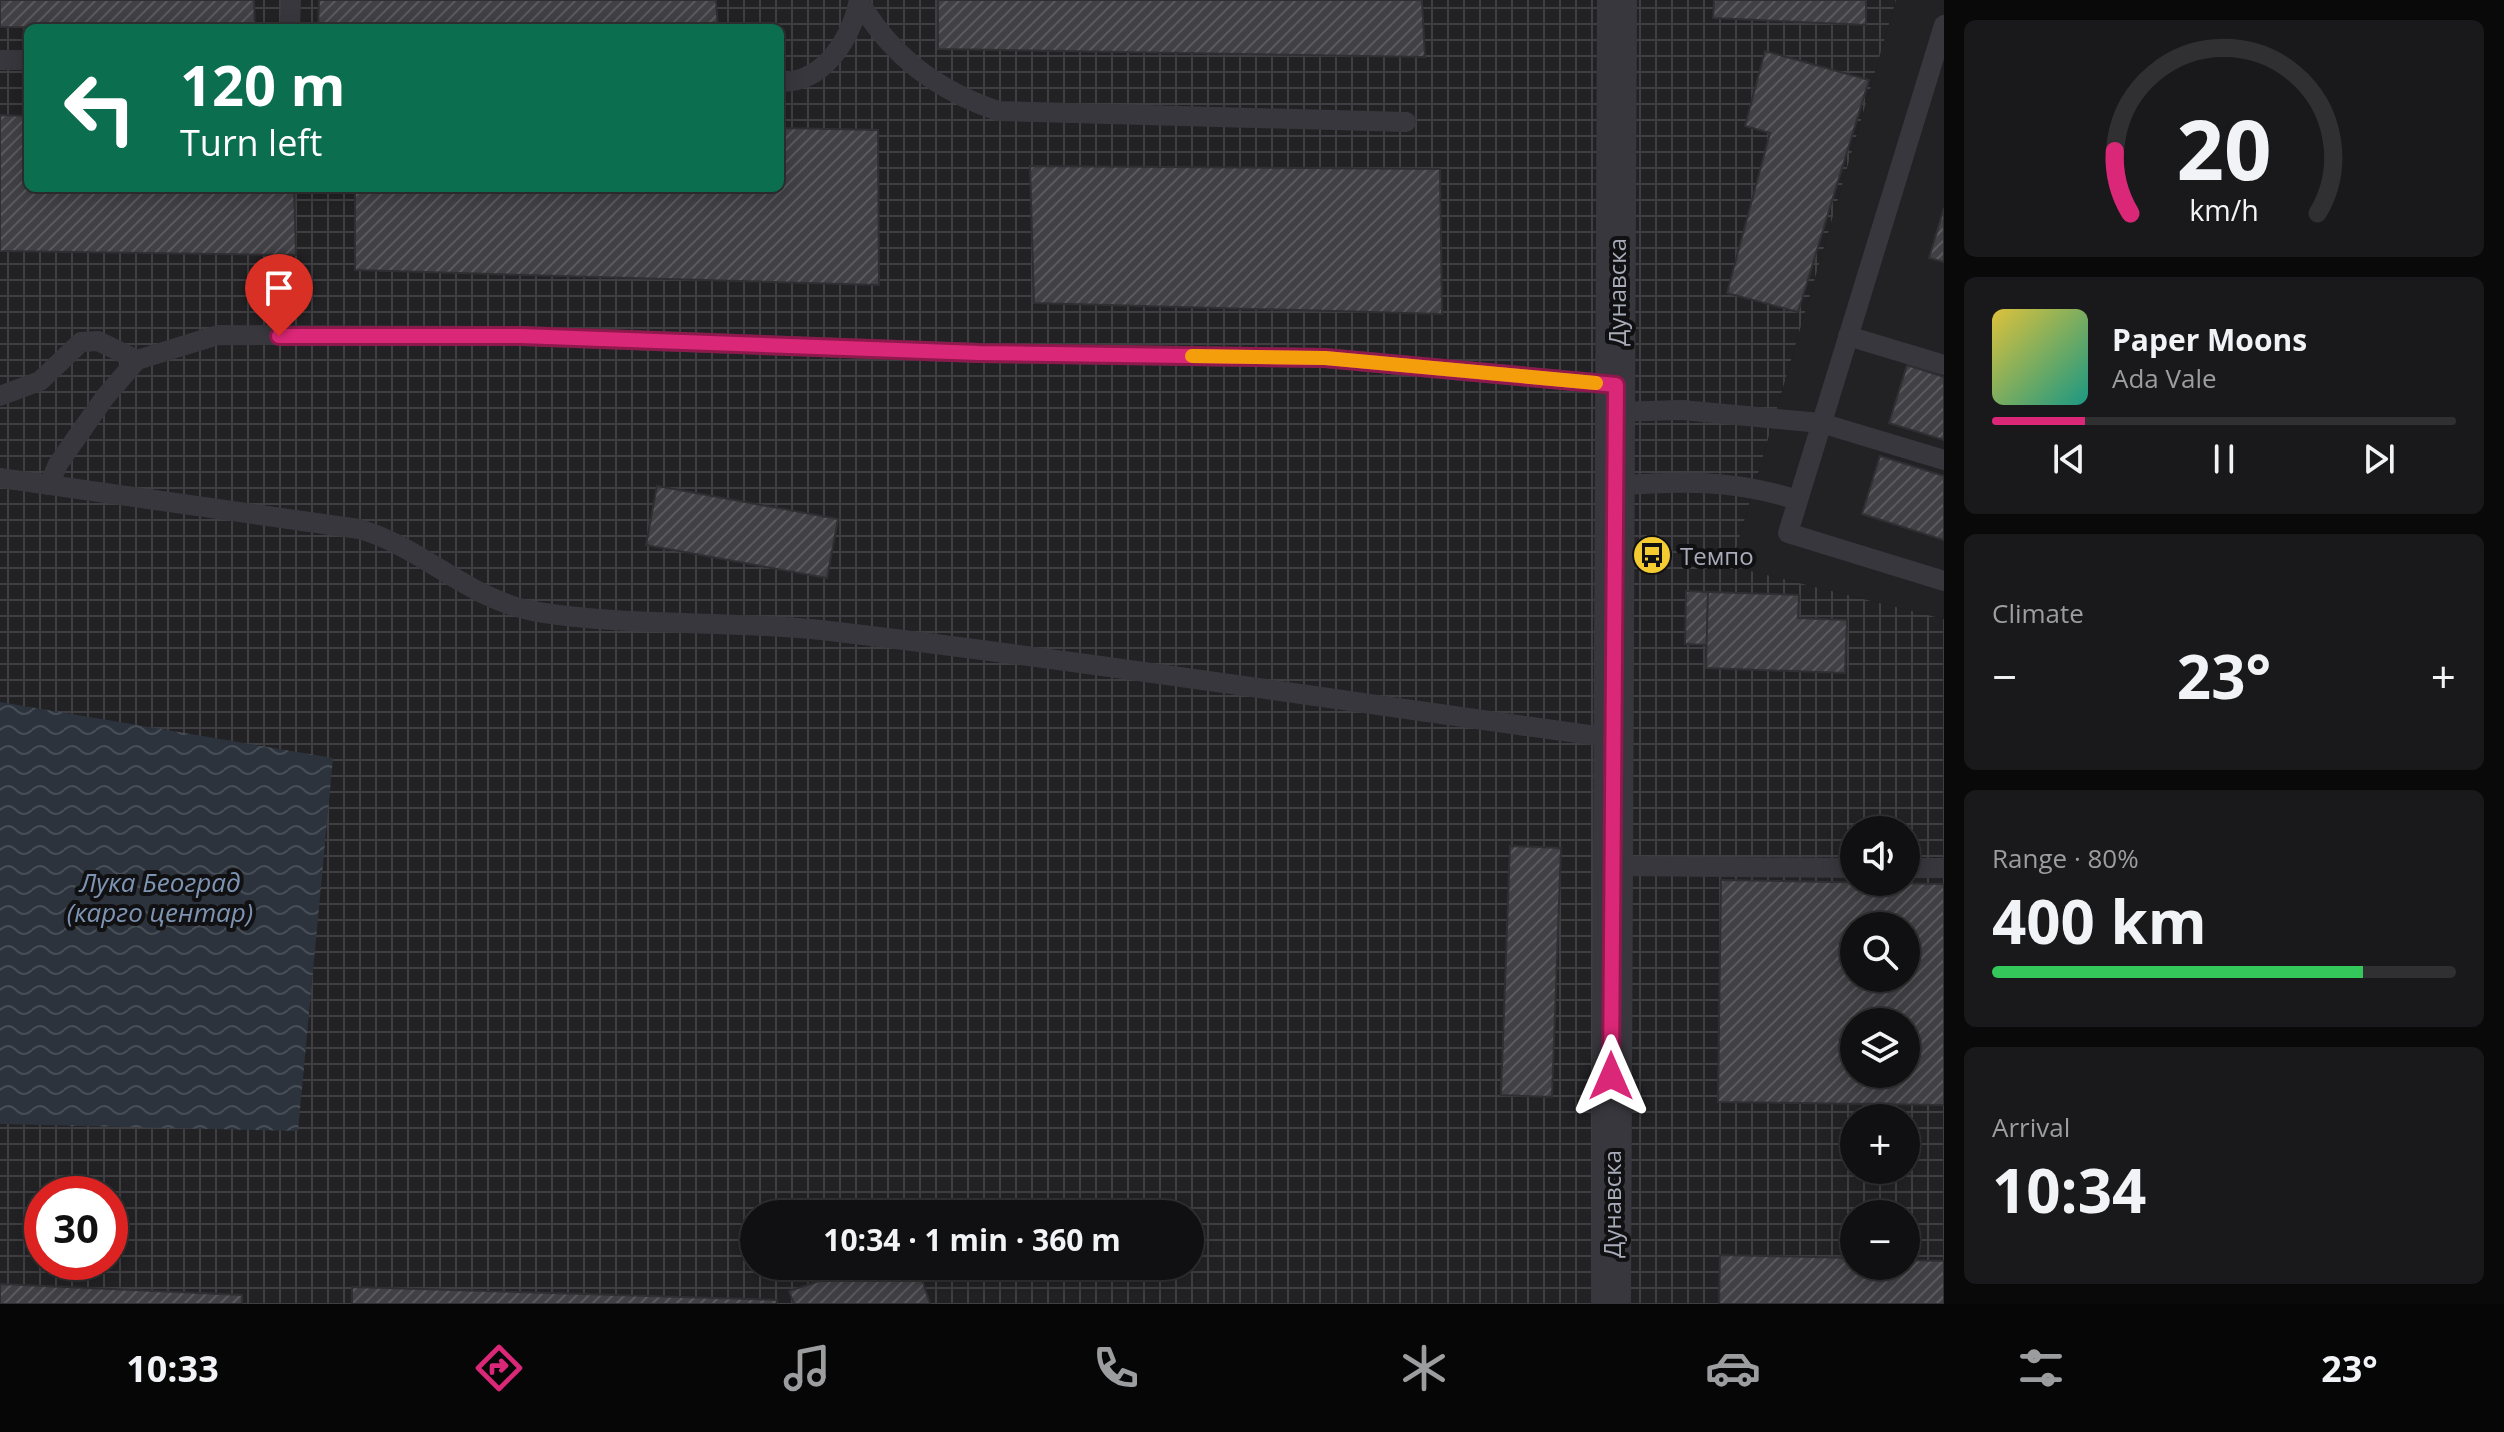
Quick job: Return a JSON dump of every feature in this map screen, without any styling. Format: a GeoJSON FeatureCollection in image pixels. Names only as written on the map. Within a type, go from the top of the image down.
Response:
{"type":"FeatureCollection","features":[{"type":"Feature","properties":{"kind":"street","name":"Дунавска"},"geometry":{"type":"LineString","coordinates":[[1611,1304],[1617,0]]}},
{"type":"Feature","properties":{"kind":"lane"},"geometry":{"type":"LineString","coordinates":[[290,24],[291,0]]}},
{"type":"Feature","properties":{"kind":"lane"},"geometry":{"type":"LineString","coordinates":[[784,82],[797,82],[829,60],[853,23],[859,1]]}},
{"type":"Feature","properties":{"kind":"lane"},"geometry":{"type":"LineString","coordinates":[[859,1],[888,44],[906,62],[944,89],[998,111],[1406,122]]}},
{"type":"Feature","properties":{"kind":"lane"},"geometry":{"type":"LineString","coordinates":[[1944,25],[1788,533],[1944,581]]}},
{"type":"Feature","properties":{"kind":"lane"},"geometry":{"type":"LineString","coordinates":[[0,60],[24,60]]}},
{"type":"Feature","properties":{"kind":"lane"},"geometry":{"type":"LineString","coordinates":[[49,485],[58,464],[105,397],[137,360],[218,335],[521,336],[979,353],[1325,358],[1682,410],[1821,423],[1944,460]]}},
{"type":"Feature","properties":{"kind":"lane"},"geometry":{"type":"LineString","coordinates":[[1848,336],[1944,365]]}},
{"type":"Feature","properties":{"kind":"lane"},"geometry":{"type":"LineString","coordinates":[[0,396],[40,381],[81,342],[98,341],[137,360]]}},
{"type":"Feature","properties":{"kind":"lane"},"geometry":{"type":"LineString","coordinates":[[0,478],[359,529],[388,537],[415,551],[473,591],[538,612],[818,630],[1612,738]]}},
{"type":"Feature","properties":{"kind":"lane"},"geometry":{"type":"LineString","coordinates":[[1613,486],[1677,482],[1754,486],[1797,500]]}},
{"type":"Feature","properties":{"kind":"lane"},"geometry":{"type":"LineString","coordinates":[[1612,866],[1840,868]]}},
{"type":"Feature","properties":{"kind":"lane"},"geometry":{"type":"LineString","coordinates":[[1920,868],[1944,868]]}},
{"type":"Feature","properties":{"kind":"shaded area"},"geometry":{"type":"Polygon","coordinates":[[[0,0],[1896,0],[1731,566],[1944,619],[1944,1304],[0,1304],[0,0]]]}},
{"type":"Feature","properties":{"kind":"shaded area"},"geometry":{"type":"Polygon","coordinates":[[[1896,0],[1944,0],[1944,619],[1731,566],[1896,0]]]}},
{"type":"Feature","properties":{"kind":"water","name":"Лука Београд (карго центар)"},"geometry":{"type":"Polygon","coordinates":[[[0,702],[333,758],[298,1131],[0,1124],[0,702]]]}},
{"type":"Feature","properties":{"kind":"building"},"geometry":{"type":"Polygon","coordinates":[[[0,0],[254,0],[255,24],[24,24],[24,27],[0,27],[0,0]]]}},
{"type":"Feature","properties":{"kind":"building"},"geometry":{"type":"Polygon","coordinates":[[[319,0],[716,0],[718,24],[318,24],[319,0]]]}},
{"type":"Feature","properties":{"kind":"building"},"geometry":{"type":"Polygon","coordinates":[[[938,0],[1422,0],[1425,57],[938,49],[938,0]]]}},
{"type":"Feature","properties":{"kind":"building"},"geometry":{"type":"Polygon","coordinates":[[[1714,0],[1866,0],[1866,25],[1713,18],[1714,0]]]}},
{"type":"Feature","properties":{"kind":"building"},"geometry":{"type":"Polygon","coordinates":[[[1765,51],[1869,80],[1798,312],[1727,293],[1770,133],[1745,126],[1765,51]]]}},
{"type":"Feature","properties":{"kind":"building"},"geometry":{"type":"Polygon","coordinates":[[[0,115],[24,116],[24,192],[294,192],[296,255],[0,251],[0,115]]]}},
{"type":"Feature","properties":{"kind":"building"},"geometry":{"type":"Polygon","coordinates":[[[784,128],[878,130],[879,285],[355,270],[355,192],[784,192],[784,128]]]}},
{"type":"Feature","properties":{"kind":"building"},"geometry":{"type":"Polygon","coordinates":[[[1030,166],[1440,169],[1442,314],[1034,303],[1030,166]]]}},
{"type":"Feature","properties":{"kind":"building"},"geometry":{"type":"Polygon","coordinates":[[[1944,208],[1944,262],[1929,258],[1944,208]]]}},
{"type":"Feature","properties":{"kind":"building"},"geometry":{"type":"Polygon","coordinates":[[[1907,365],[1944,377],[1944,440],[1889,423],[1907,365]]]}},
{"type":"Feature","properties":{"kind":"building"},"geometry":{"type":"Polygon","coordinates":[[[1880,456],[1944,476],[1944,540],[1862,514],[1880,456]]]}},
{"type":"Feature","properties":{"kind":"building"},"geometry":{"type":"Polygon","coordinates":[[[657,486],[838,519],[827,578],[646,545],[657,486]]]}},
{"type":"Feature","properties":{"kind":"building"},"geometry":{"type":"Polygon","coordinates":[[[1686,591],[1708,592],[1707,645],[1685,644],[1686,591]]]}},
{"type":"Feature","properties":{"kind":"building"},"geometry":{"type":"Polygon","coordinates":[[[1708,592],[1799,595],[1798,618],[1847,620],[1845,673],[1706,668],[1708,592]]]}},
{"type":"Feature","properties":{"kind":"building"},"geometry":{"type":"Polygon","coordinates":[[[1510,846],[1561,848],[1552,1097],[1501,1095],[1510,846]]]}},
{"type":"Feature","properties":{"kind":"building"},"geometry":{"type":"Polygon","coordinates":[[[1721,880],[1840,882],[1840,896],[1920,896],[1920,884],[1944,884],[1944,1105],[1718,1102],[1721,880]]]}},
{"type":"Feature","properties":{"kind":"building"},"geometry":{"type":"Polygon","coordinates":[[[1720,1255],[1840,1258],[1840,1280],[1920,1280],[1920,1260],[1944,1261],[1944,1304],[1719,1304],[1720,1255]]]}},
{"type":"Feature","properties":{"kind":"building"},"geometry":{"type":"Polygon","coordinates":[[[822,1280],[922,1280],[930,1304],[794,1304],[789,1291],[822,1280]]]}},
{"type":"Feature","properties":{"kind":"building"},"geometry":{"type":"Polygon","coordinates":[[[0,1284],[242,1295],[242,1304],[0,1304],[0,1284]]]}},
{"type":"Feature","properties":{"kind":"building"},"geometry":{"type":"Polygon","coordinates":[[[352,1287],[777,1300],[777,1304],[352,1304],[352,1287]]]}},
{"type":"Feature","properties":{"kind":"slow traffic"},"geometry":{"type":"LineString","coordinates":[[1192,356],[1325,358],[1596,383]]}},
{"type":"Feature","properties":{"kind":"place","name":"Темпо"},"geometry":{"type":"Point","coordinates":[1652,555]}},
{"type":"Feature","properties":{"kind":"route"},"geometry":{"type":"LineString","coordinates":[[279,336],[521,336],[979,353],[1325,358],[1616,385],[1613,412],[1611,1076]]}}]}
